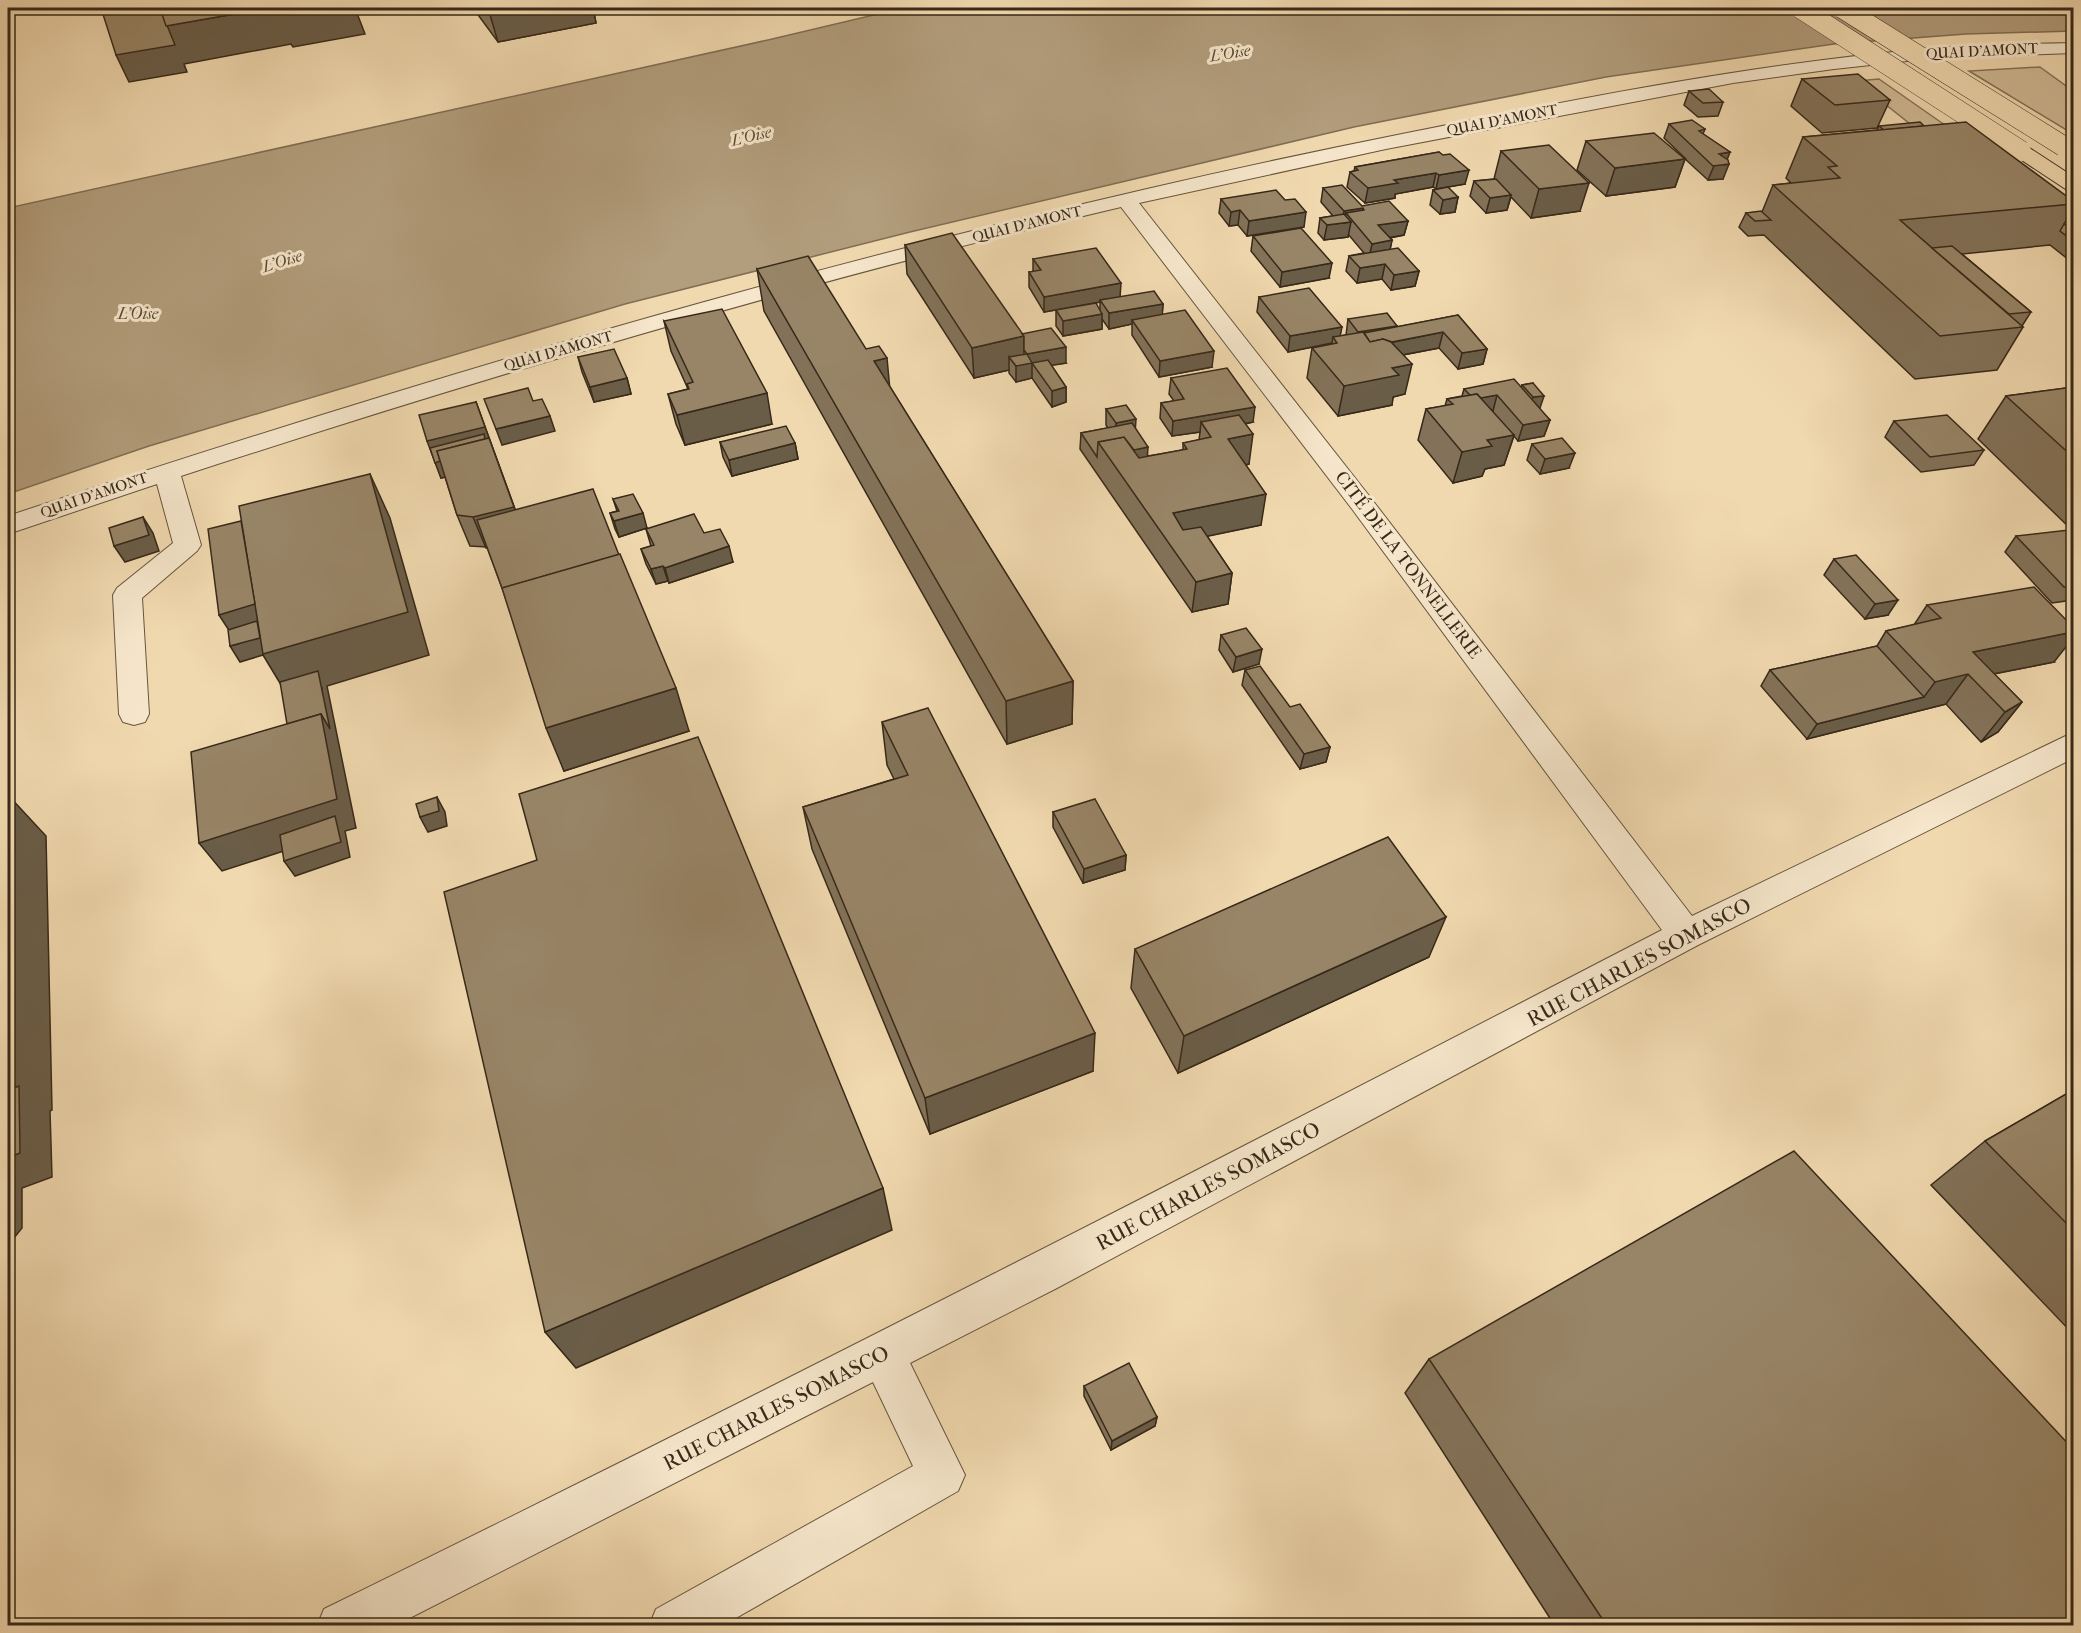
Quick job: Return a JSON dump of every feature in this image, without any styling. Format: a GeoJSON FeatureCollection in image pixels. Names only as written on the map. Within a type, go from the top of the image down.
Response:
{"type":"FeatureCollection","features":[{"type":"Feature","properties":{"kind":"highway"},"geometry":{"type":"LineString","coordinates":[[1800,8],[2073,186]]}},
{"type":"Feature","properties":{"kind":"highway"},"geometry":{"type":"LineString","coordinates":[[1842,8],[2068,149]]}},
{"type":"Feature","properties":{"kind":"street","name":"QUAI D'AMONT"},"geometry":{"type":"LineString","coordinates":[[8,525],[166,471],[389,400],[781,286],[1125,199],[1341,151],[1690,84],[1915,55],[2073,48]]}},
{"type":"Feature","properties":{"kind":"street","name":"CITÉ DE LA TONNELLERIE"},"geometry":{"type":"LineString","coordinates":[[1125,199],[1361,503],[1686,935]]}},
{"type":"Feature","properties":{"kind":"street"},"geometry":{"type":"LineString","coordinates":[[134,714],[127,594],[187,545],[166,471]]}},
{"type":"Feature","properties":{"kind":"street","name":"RUE CHARLES SOMASCO"},"geometry":{"type":"LineString","coordinates":[[341,1626],[557,1520],[882,1354],[1487,1041],[1686,935],[2073,744]]}},
{"type":"Feature","properties":{"kind":"street"},"geometry":{"type":"LineString","coordinates":[[673,1626],[942,1475],[882,1354]]}},
{"type":"Feature","properties":{"kind":"path"},"geometry":{"type":"LineString","coordinates":[[8,11],[25,8]]}},
{"type":"Feature","properties":{"kind":"shaded area"},"geometry":{"type":"Polygon","coordinates":[[[2040,67],[2073,91],[2073,134],[1969,71],[2040,67]]]}},
{"type":"Feature","properties":{"kind":"shaded area"},"geometry":{"type":"Polygon","coordinates":[[[1879,79],[2073,208],[2073,253],[1856,81],[1879,79]]]}},
{"type":"Feature","properties":{"kind":"water","name":"L’Oise"},"geometry":{"type":"Polygon","coordinates":[[[959,8],[2073,8],[2073,31],[1966,34],[1834,44],[1606,77],[1354,127],[910,232],[625,304],[149,446],[8,494],[8,208],[882,13],[959,8]]]}},
{"type":"Feature","properties":{"kind":"building"},"geometry":{"type":"Polygon","coordinates":[[[101,8],[160,8],[175,45],[116,55],[101,8]]]}},
{"type":"Feature","properties":{"kind":"building"},"geometry":{"type":"Polygon","coordinates":[[[160,8],[269,8],[166,26],[160,8]]]}},
{"type":"Feature","properties":{"kind":"building"},"geometry":{"type":"Polygon","coordinates":[[[1858,74],[1890,100],[1835,105],[1802,79],[1858,74]]]}},
{"type":"Feature","properties":{"kind":"building"},"geometry":{"type":"Polygon","coordinates":[[[1709,89],[1723,102],[1703,103],[1689,91],[1709,89]]]}},
{"type":"Feature","properties":{"kind":"building"},"geometry":{"type":"Polygon","coordinates":[[[1692,120],[1705,129],[1699,131],[1730,152],[1719,154],[1728,160],[1729,164],[1713,166],[1669,124],[1692,120]]]}},
{"type":"Feature","properties":{"kind":"building"},"geometry":{"type":"Polygon","coordinates":[[[1920,122],[1924,126],[1884,130],[1879,126],[1920,122]]]}},
{"type":"Feature","properties":{"kind":"building"},"geometry":{"type":"Polygon","coordinates":[[[1966,122],[2073,201],[2073,204],[1900,220],[2023,327],[1940,336],[1773,185],[1840,178],[1828,167],[1837,166],[1803,137],[1966,122]]]}},
{"type":"Feature","properties":{"kind":"building"},"geometry":{"type":"Polygon","coordinates":[[[1654,133],[1685,159],[1615,168],[1586,141],[1654,133]]]}},
{"type":"Feature","properties":{"kind":"building"},"geometry":{"type":"Polygon","coordinates":[[[1549,145],[1589,183],[1539,189],[1501,151],[1549,145]]]}},
{"type":"Feature","properties":{"kind":"building"},"geometry":{"type":"Polygon","coordinates":[[[1439,152],[1443,155],[1450,154],[1469,170],[1394,180],[1398,183],[1368,188],[1350,172],[1358,170],[1355,167],[1439,152]]]}},
{"type":"Feature","properties":{"kind":"building"},"geometry":{"type":"Polygon","coordinates":[[[1496,179],[1511,195],[1490,198],[1474,181],[1496,179]]]}},
{"type":"Feature","properties":{"kind":"building"},"geometry":{"type":"Polygon","coordinates":[[[1342,185],[1362,206],[1389,201],[1408,221],[1378,225],[1392,240],[1372,244],[1346,213],[1364,210],[1363,208],[1344,211],[1323,188],[1342,185]]]}},
{"type":"Feature","properties":{"kind":"building"},"geometry":{"type":"Polygon","coordinates":[[[1448,187],[1458,197],[1443,200],[1433,190],[1448,187]]]}},
{"type":"Feature","properties":{"kind":"building"},"geometry":{"type":"Polygon","coordinates":[[[1276,190],[1285,200],[1295,199],[1306,212],[1249,221],[1240,210],[1231,212],[1221,199],[1276,190]]]}},
{"type":"Feature","properties":{"kind":"building"},"geometry":{"type":"Polygon","coordinates":[[[1761,211],[1771,220],[1755,221],[1746,213],[1761,211]]]}},
{"type":"Feature","properties":{"kind":"building"},"geometry":{"type":"Polygon","coordinates":[[[1344,214],[1351,222],[1327,225],[1320,218],[1344,214]]]}},
{"type":"Feature","properties":{"kind":"building"},"geometry":{"type":"Polygon","coordinates":[[[2064,224],[2073,231],[2073,241],[2060,231],[2064,224]]]}},
{"type":"Feature","properties":{"kind":"building"},"geometry":{"type":"Polygon","coordinates":[[[1301,228],[1332,263],[1282,272],[1253,236],[1301,228]]]}},
{"type":"Feature","properties":{"kind":"building"},"geometry":{"type":"Polygon","coordinates":[[[952,233],[1024,336],[972,348],[905,245],[952,233]]]}},
{"type":"Feature","properties":{"kind":"building"},"geometry":{"type":"Polygon","coordinates":[[[1952,246],[2031,312],[2009,314],[1932,248],[1952,246]]]}},
{"type":"Feature","properties":{"kind":"building"},"geometry":{"type":"Polygon","coordinates":[[[1096,248],[1121,283],[1044,297],[1029,272],[1041,270],[1033,259],[1096,248]]]}},
{"type":"Feature","properties":{"kind":"building"},"geometry":{"type":"Polygon","coordinates":[[[1398,248],[1419,271],[1394,275],[1385,264],[1360,268],[1349,256],[1398,248]]]}},
{"type":"Feature","properties":{"kind":"building"},"geometry":{"type":"Polygon","coordinates":[[[808,256],[866,349],[879,346],[887,358],[874,361],[1073,681],[1006,701],[757,269],[808,256]]]}},
{"type":"Feature","properties":{"kind":"building"},"geometry":{"type":"Polygon","coordinates":[[[1309,288],[1342,327],[1290,336],[1259,297],[1309,288]]]}},
{"type":"Feature","properties":{"kind":"building"},"geometry":{"type":"Polygon","coordinates":[[[1154,291],[1163,304],[1109,313],[1100,300],[1154,291]]]}},
{"type":"Feature","properties":{"kind":"building"},"geometry":{"type":"Polygon","coordinates":[[[1096,303],[1102,314],[1063,321],[1056,310],[1096,303]]]}},
{"type":"Feature","properties":{"kind":"building"},"geometry":{"type":"Polygon","coordinates":[[[722,309],[767,393],[677,415],[668,394],[689,389],[687,384],[693,382],[664,321],[722,309]]]}},
{"type":"Feature","properties":{"kind":"building"},"geometry":{"type":"Polygon","coordinates":[[[1185,310],[1214,351],[1160,361],[1132,320],[1185,310]]]}},
{"type":"Feature","properties":{"kind":"building"},"geometry":{"type":"Polygon","coordinates":[[[1387,313],[1397,326],[1358,332],[1348,319],[1387,313]]]}},
{"type":"Feature","properties":{"kind":"building"},"geometry":{"type":"Polygon","coordinates":[[[1458,315],[1487,349],[1462,353],[1443,332],[1392,342],[1383,339],[1370,342],[1364,333],[1458,315]]]}},
{"type":"Feature","properties":{"kind":"building"},"geometry":{"type":"Polygon","coordinates":[[[1051,328],[1066,347],[1027,354],[1024,350],[1022,334],[1051,328]]]}},
{"type":"Feature","properties":{"kind":"building"},"geometry":{"type":"Polygon","coordinates":[[[1363,332],[1370,342],[1383,339],[1391,342],[1412,364],[1392,368],[1399,375],[1344,386],[1312,348],[1337,343],[1333,337],[1363,332]]]}},
{"type":"Feature","properties":{"kind":"building"},"geometry":{"type":"Polygon","coordinates":[[[614,349],[627,378],[590,387],[578,357],[614,349]]]}},
{"type":"Feature","properties":{"kind":"building"},"geometry":{"type":"Polygon","coordinates":[[[1027,354],[1032,363],[1016,366],[1009,357],[1027,354]]]}},
{"type":"Feature","properties":{"kind":"building"},"geometry":{"type":"Polygon","coordinates":[[[1048,360],[1066,387],[1052,391],[1032,363],[1048,360]]]}},
{"type":"Feature","properties":{"kind":"building"},"geometry":{"type":"Polygon","coordinates":[[[1227,368],[1255,407],[1173,421],[1161,403],[1184,399],[1171,378],[1227,368]]]}},
{"type":"Feature","properties":{"kind":"building"},"geometry":{"type":"Polygon","coordinates":[[[1514,379],[1550,420],[1523,425],[1497,395],[1481,398],[1477,394],[1470,395],[1464,389],[1514,379]]]}},
{"type":"Feature","properties":{"kind":"building"},"geometry":{"type":"Polygon","coordinates":[[[1533,383],[1544,396],[1533,397],[1522,385],[1533,383]]]}},
{"type":"Feature","properties":{"kind":"building"},"geometry":{"type":"Polygon","coordinates":[[[2073,387],[2073,457],[2006,396],[2073,387]]]}},
{"type":"Feature","properties":{"kind":"building"},"geometry":{"type":"Polygon","coordinates":[[[528,388],[533,401],[542,399],[550,416],[496,429],[484,399],[528,388]]]}},
{"type":"Feature","properties":{"kind":"building"},"geometry":{"type":"Polygon","coordinates":[[[1477,394],[1514,435],[1487,440],[1492,446],[1462,452],[1426,409],[1453,404],[1447,399],[1477,394]]]}},
{"type":"Feature","properties":{"kind":"building"},"geometry":{"type":"Polygon","coordinates":[[[476,402],[485,427],[427,441],[419,415],[476,402]]]}},
{"type":"Feature","properties":{"kind":"building"},"geometry":{"type":"Polygon","coordinates":[[[1126,405],[1136,419],[1116,423],[1106,409],[1126,405]]]}},
{"type":"Feature","properties":{"kind":"building"},"geometry":{"type":"Polygon","coordinates":[[[1239,415],[1253,434],[1228,439],[1266,494],[1173,513],[1183,530],[1201,527],[1232,573],[1196,582],[1098,442],[1124,437],[1139,458],[1187,449],[1183,443],[1211,437],[1201,422],[1239,415]]]}},
{"type":"Feature","properties":{"kind":"building"},"geometry":{"type":"Polygon","coordinates":[[[1947,415],[1984,450],[1930,457],[1894,421],[1947,415]]]}},
{"type":"Feature","properties":{"kind":"building"},"geometry":{"type":"Polygon","coordinates":[[[1132,423],[1148,447],[1134,450],[1124,437],[1098,442],[1097,457],[1081,433],[1132,423]]]}},
{"type":"Feature","properties":{"kind":"building"},"geometry":{"type":"Polygon","coordinates":[[[786,426],[795,443],[729,460],[720,442],[786,426]]]}},
{"type":"Feature","properties":{"kind":"building"},"geometry":{"type":"Polygon","coordinates":[[[484,434],[485,439],[437,451],[440,461],[435,463],[430,448],[484,434]]]}},
{"type":"Feature","properties":{"kind":"building"},"geometry":{"type":"Polygon","coordinates":[[[489,438],[514,507],[473,517],[457,515],[437,451],[489,438]]]}},
{"type":"Feature","properties":{"kind":"building"},"geometry":{"type":"Polygon","coordinates":[[[1562,438],[1575,453],[1545,459],[1532,444],[1562,438]]]}},
{"type":"Feature","properties":{"kind":"building"},"geometry":{"type":"Polygon","coordinates":[[[370,474],[408,612],[263,654],[239,506],[370,474]]]}},
{"type":"Feature","properties":{"kind":"building"},"geometry":{"type":"Polygon","coordinates":[[[593,489],[619,555],[502,588],[477,520],[593,489]]]}},
{"type":"Feature","properties":{"kind":"building"},"geometry":{"type":"Polygon","coordinates":[[[633,494],[643,513],[614,521],[610,513],[619,511],[613,499],[633,494]]]}},
{"type":"Feature","properties":{"kind":"building"},"geometry":{"type":"Polygon","coordinates":[[[694,514],[704,533],[720,529],[729,546],[665,568],[663,566],[651,569],[641,549],[654,545],[646,529],[694,514]]]}},
{"type":"Feature","properties":{"kind":"building"},"geometry":{"type":"Polygon","coordinates":[[[143,517],[149,535],[114,546],[109,528],[143,517]]]}},
{"type":"Feature","properties":{"kind":"building"},"geometry":{"type":"Polygon","coordinates":[[[241,521],[255,604],[219,615],[208,529],[241,521]]]}},
{"type":"Feature","properties":{"kind":"building"},"geometry":{"type":"Polygon","coordinates":[[[2069,530],[2073,535],[2073,586],[2064,587],[2016,536],[2069,530]]]}},
{"type":"Feature","properties":{"kind":"building"},"geometry":{"type":"Polygon","coordinates":[[[620,554],[676,688],[546,728],[502,588],[620,554]]]}},
{"type":"Feature","properties":{"kind":"building"},"geometry":{"type":"Polygon","coordinates":[[[1856,555],[1898,600],[1875,604],[1834,559],[1856,555]]]}},
{"type":"Feature","properties":{"kind":"building"},"geometry":{"type":"Polygon","coordinates":[[[2034,587],[2073,627],[2073,632],[1973,652],[2022,702],[2005,712],[1968,674],[1935,682],[1886,631],[1941,618],[1927,605],[2034,587]]]}},
{"type":"Feature","properties":{"kind":"building"},"geometry":{"type":"Polygon","coordinates":[[[257,621],[260,638],[230,646],[228,630],[257,621]]]}},
{"type":"Feature","properties":{"kind":"building"},"geometry":{"type":"Polygon","coordinates":[[[1246,628],[1262,649],[1236,657],[1221,635],[1246,628]]]}},
{"type":"Feature","properties":{"kind":"building"},"geometry":{"type":"Polygon","coordinates":[[[1877,646],[1924,697],[1817,724],[1770,670],[1877,646]]]}},
{"type":"Feature","properties":{"kind":"building"},"geometry":{"type":"Polygon","coordinates":[[[1260,666],[1290,707],[1300,704],[1330,747],[1304,754],[1245,670],[1260,666]]]}},
{"type":"Feature","properties":{"kind":"building"},"geometry":{"type":"Polygon","coordinates":[[[318,671],[330,729],[321,714],[287,724],[280,682],[318,671]]]}},
{"type":"Feature","properties":{"kind":"building"},"geometry":{"type":"Polygon","coordinates":[[[928,708],[1095,1033],[925,1098],[803,807],[908,775],[882,722],[928,708]]]}},
{"type":"Feature","properties":{"kind":"building"},"geometry":{"type":"Polygon","coordinates":[[[321,714],[337,799],[199,843],[191,752],[321,714]]]}},
{"type":"Feature","properties":{"kind":"building"},"geometry":{"type":"Polygon","coordinates":[[[698,737],[883,1188],[545,1332],[444,892],[537,860],[519,794],[698,737]]]}},
{"type":"Feature","properties":{"kind":"building"},"geometry":{"type":"Polygon","coordinates":[[[437,797],[439,811],[420,817],[416,804],[437,797]]]}},
{"type":"Feature","properties":{"kind":"building"},"geometry":{"type":"Polygon","coordinates":[[[1095,799],[1126,855],[1084,869],[1053,812],[1095,799]]]}},
{"type":"Feature","properties":{"kind":"building"},"geometry":{"type":"Polygon","coordinates":[[[335,816],[341,842],[284,861],[280,835],[335,816]]]}},
{"type":"Feature","properties":{"kind":"building"},"geometry":{"type":"Polygon","coordinates":[[[1388,837],[1446,917],[1184,1036],[1135,949],[1388,837]]]}},
{"type":"Feature","properties":{"kind":"building"},"geometry":{"type":"Polygon","coordinates":[[[19,1086],[20,1153],[8,1158],[8,1090],[19,1086]]]}},
{"type":"Feature","properties":{"kind":"building"},"geometry":{"type":"Polygon","coordinates":[[[2073,1090],[2073,1230],[1985,1141],[2073,1090]]]}},
{"type":"Feature","properties":{"kind":"building"},"geometry":{"type":"Polygon","coordinates":[[[1794,1151],[2073,1449],[2073,1626],[1607,1626],[1429,1359],[1794,1151]]]}},
{"type":"Feature","properties":{"kind":"building"},"geometry":{"type":"Polygon","coordinates":[[[1129,1363],[1157,1417],[1112,1441],[1084,1386],[1129,1363]]]}},
{"type":"Feature","properties":{"kind":"water label","name":"L'Oise"},"geometry":{"type":"Point","coordinates":[1230,53]}},
{"type":"Feature","properties":{"kind":"water label","name":"L'Oise"},"geometry":{"type":"Point","coordinates":[751,136]}},
{"type":"Feature","properties":{"kind":"water label","name":"L'Oise"},"geometry":{"type":"Point","coordinates":[282,261]}}]}
